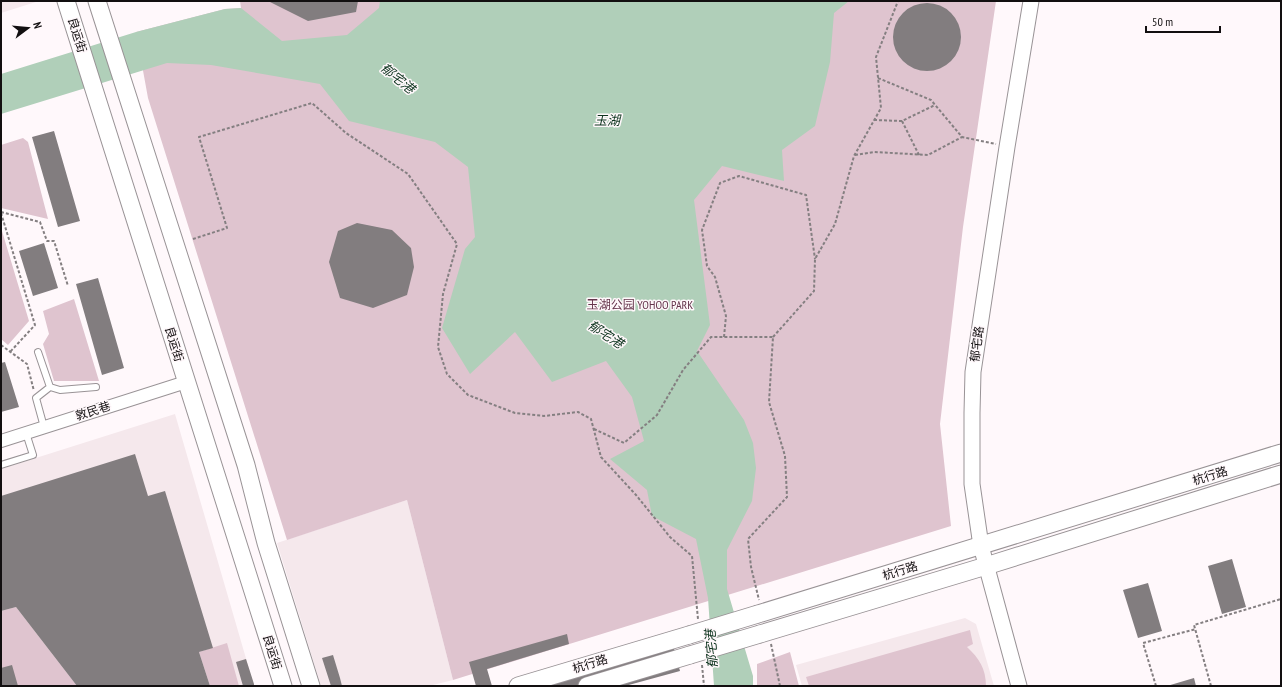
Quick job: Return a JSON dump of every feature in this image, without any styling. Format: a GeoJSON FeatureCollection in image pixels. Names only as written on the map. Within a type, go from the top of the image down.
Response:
{"type":"FeatureCollection","features":[{"type":"Feature","properties":{"kind":"main road","name":"良运街"},"geometry":{"type":"LineString","coordinates":[[66,1],[283,686]]}},
{"type":"Feature","properties":{"kind":"main road"},"geometry":{"type":"LineString","coordinates":[[97,1],[246,465],[266,543],[311,686]]}},
{"type":"Feature","properties":{"kind":"main road","name":"杭行路"},"geometry":{"type":"LineString","coordinates":[[518,686],[694,630],[760,613],[1281,453]]}},
{"type":"Feature","properties":{"kind":"main road","name":"杭行路"},"geometry":{"type":"LineString","coordinates":[[587,686],[696,659],[764,633],[986,566],[1281,474]]}},
{"type":"Feature","properties":{"kind":"street","name":"郁宅路"},"geometry":{"type":"LineString","coordinates":[[1019,686],[981,546],[972,484],[973,372],[1031,1]]}},
{"type":"Feature","properties":{"kind":"street","name":"敦民巷"},"geometry":{"type":"LineString","coordinates":[[1,441],[186,382]]}},
{"type":"Feature","properties":{"kind":"lane"},"geometry":{"type":"LineString","coordinates":[[38,352],[50,387]]}},
{"type":"Feature","properties":{"kind":"lane"},"geometry":{"type":"LineString","coordinates":[[50,387],[60,390],[96,387]]}},
{"type":"Feature","properties":{"kind":"lane"},"geometry":{"type":"LineString","coordinates":[[44,427],[36,398],[50,387]]}},
{"type":"Feature","properties":{"kind":"lane"},"geometry":{"type":"LineString","coordinates":[[1,465],[33,454],[26,433]]}},
{"type":"Feature","properties":{"kind":"path"},"geometry":{"type":"LineString","coordinates":[[816,258],[835,224],[854,156],[881,108],[876,57],[898,1]]}},
{"type":"Feature","properties":{"kind":"path"},"geometry":{"type":"LineString","coordinates":[[878,78],[931,100],[962,137],[1007,147]]}},
{"type":"Feature","properties":{"kind":"path"},"geometry":{"type":"LineString","coordinates":[[193,239],[227,228],[199,137],[312,103],[346,133],[408,174],[457,244],[443,294],[438,347],[447,374],[468,395],[515,413],[544,416],[578,412],[591,419],[600,457],[636,495],[670,537],[692,556],[694,630]]}},
{"type":"Feature","properties":{"kind":"path"},"geometry":{"type":"LineString","coordinates":[[874,120],[902,121],[935,104]]}},
{"type":"Feature","properties":{"kind":"path"},"geometry":{"type":"LineString","coordinates":[[902,121],[919,155]]}},
{"type":"Feature","properties":{"kind":"path"},"geometry":{"type":"LineString","coordinates":[[854,156],[874,152],[928,156],[962,137]]}},
{"type":"Feature","properties":{"kind":"path"},"geometry":{"type":"LineString","coordinates":[[724,337],[726,316],[715,277],[707,266],[702,230],[720,183],[739,176],[806,195],[816,258],[814,291],[773,337],[769,402],[785,456],[788,498],[748,539],[751,567],[760,613]]}},
{"type":"Feature","properties":{"kind":"path"},"geometry":{"type":"LineString","coordinates":[[10,352],[35,325],[1,213],[40,222],[48,241],[54,241],[68,286]]}},
{"type":"Feature","properties":{"kind":"path"},"geometry":{"type":"LineString","coordinates":[[594,429],[624,443],[657,415],[683,370],[711,338],[773,337]]}},
{"type":"Feature","properties":{"kind":"path"},"geometry":{"type":"LineString","coordinates":[[1,345],[27,364],[36,398]]}},
{"type":"Feature","properties":{"kind":"path"},"geometry":{"type":"LineString","coordinates":[[1211,686],[1194,625],[1281,599]]}},
{"type":"Feature","properties":{"kind":"path"},"geometry":{"type":"LineString","coordinates":[[1156,686],[1143,643],[1196,629]]}},
{"type":"Feature","properties":{"kind":"path"},"geometry":{"type":"LineString","coordinates":[[764,633],[780,686]]}},
{"type":"Feature","properties":{"kind":"path"},"geometry":{"type":"LineString","coordinates":[[696,659],[704,686]]}},
{"type":"Feature","properties":{"kind":"shaded area"},"geometry":{"type":"Polygon","coordinates":[[[1,1],[39,1],[1,13],[1,1]]]}},
{"type":"Feature","properties":{"kind":"shaded area"},"geometry":{"type":"Polygon","coordinates":[[[175,414],[254,686],[1,686],[1,469],[175,414]]]}},
{"type":"Feature","properties":{"kind":"shaded area"},"geometry":{"type":"Polygon","coordinates":[[[407,500],[453,680],[429,686],[321,686],[277,543],[407,500]]]}},
{"type":"Feature","properties":{"kind":"shaded area"},"geometry":{"type":"Polygon","coordinates":[[[965,618],[976,624],[994,686],[802,686],[796,665],[965,618]]]}},
{"type":"Feature","properties":{"kind":"green space","name":"玉湖公园 YOHOO PARK"},"geometry":{"type":"Polygon","coordinates":[[[240,1],[996,1],[963,227],[940,424],[951,526],[453,680],[407,500],[287,540],[148,98],[136,32],[225,9],[241,8],[240,1]]]}},
{"type":"Feature","properties":{"kind":"green space"},"geometry":{"type":"Polygon","coordinates":[[[23,138],[28,142],[48,219],[1,208],[1,145],[23,138]]]}},
{"type":"Feature","properties":{"kind":"green space"},"geometry":{"type":"Polygon","coordinates":[[[1,231],[29,321],[8,345],[1,339],[1,231]]]}},
{"type":"Feature","properties":{"kind":"green space"},"geometry":{"type":"Polygon","coordinates":[[[74,299],[99,381],[54,381],[43,344],[49,334],[43,311],[74,299]]]}},
{"type":"Feature","properties":{"kind":"green space"},"geometry":{"type":"Polygon","coordinates":[[[16,607],[77,686],[1,686],[1,611],[16,607]]]}},
{"type":"Feature","properties":{"kind":"green space"},"geometry":{"type":"Polygon","coordinates":[[[970,630],[973,644],[967,647],[981,664],[985,674],[986,686],[809,686],[806,677],[970,630]]]}},
{"type":"Feature","properties":{"kind":"green space"},"geometry":{"type":"Polygon","coordinates":[[[227,643],[239,686],[210,686],[199,652],[227,643]]]}},
{"type":"Feature","properties":{"kind":"green space"},"geometry":{"type":"Polygon","coordinates":[[[790,652],[799,686],[757,686],[757,664],[790,652]]]}},
{"type":"Feature","properties":{"kind":"water"},"geometry":{"type":"Polygon","coordinates":[[[380,1],[849,1],[834,13],[830,62],[815,126],[782,150],[784,181],[722,166],[694,200],[710,325],[697,351],[744,420],[753,443],[756,468],[752,501],[727,550],[727,589],[753,676],[753,686],[714,686],[708,598],[696,539],[652,516],[647,490],[610,459],[644,441],[632,397],[606,361],[552,382],[515,332],[470,374],[442,328],[465,249],[475,237],[468,167],[435,142],[349,121],[320,84],[211,65],[167,63],[1,114],[1,74],[136,32],[225,9],[241,8],[282,41],[347,35],[379,8],[380,1]]]}},
{"type":"Feature","properties":{"kind":"building"},"geometry":{"type":"Polygon","coordinates":[[[268,1],[358,1],[356,12],[308,21],[268,1]]]}},
{"type":"Feature","properties":{"kind":"building"},"geometry":{"type":"Polygon","coordinates":[[[920,3],[934,3],[946,8],[956,18],[961,30],[961,44],[956,56],[946,66],[934,71],[920,71],[908,66],[898,56],[893,44],[893,30],[898,18],[908,8],[920,3]]]}},
{"type":"Feature","properties":{"kind":"building"},"geometry":{"type":"Polygon","coordinates":[[[54,131],[80,221],[58,227],[32,137],[54,131]]]}},
{"type":"Feature","properties":{"kind":"building"},"geometry":{"type":"Polygon","coordinates":[[[357,223],[392,230],[411,248],[414,267],[407,295],[373,308],[340,298],[329,262],[338,231],[357,223]]]}},
{"type":"Feature","properties":{"kind":"building"},"geometry":{"type":"Polygon","coordinates":[[[44,243],[58,288],[33,296],[19,251],[44,243]]]}},
{"type":"Feature","properties":{"kind":"building"},"geometry":{"type":"Polygon","coordinates":[[[98,278],[124,368],[102,375],[76,284],[98,278]]]}},
{"type":"Feature","properties":{"kind":"building"},"geometry":{"type":"Polygon","coordinates":[[[5,362],[19,407],[1,412],[1,363],[5,362]]]}},
{"type":"Feature","properties":{"kind":"building"},"geometry":{"type":"Polygon","coordinates":[[[135,454],[148,496],[165,491],[213,648],[199,652],[210,686],[77,686],[16,607],[1,611],[1,496],[135,454]]]}},
{"type":"Feature","properties":{"kind":"building"},"geometry":{"type":"Polygon","coordinates":[[[1232,559],[1246,607],[1222,614],[1208,566],[1232,559]]]}},
{"type":"Feature","properties":{"kind":"building"},"geometry":{"type":"Polygon","coordinates":[[[1148,583],[1162,631],[1138,638],[1123,590],[1148,583]]]}},
{"type":"Feature","properties":{"kind":"building"},"geometry":{"type":"Polygon","coordinates":[[[567,634],[569,644],[487,669],[492,686],[476,686],[469,662],[567,634]]]}},
{"type":"Feature","properties":{"kind":"building"},"geometry":{"type":"Polygon","coordinates":[[[671,637],[680,671],[625,686],[511,686],[671,637]]]}},
{"type":"Feature","properties":{"kind":"building"},"geometry":{"type":"Polygon","coordinates":[[[333,655],[342,686],[331,686],[322,658],[333,655]]]}},
{"type":"Feature","properties":{"kind":"building"},"geometry":{"type":"Polygon","coordinates":[[[246,659],[254,686],[243,686],[236,662],[246,659]]]}},
{"type":"Feature","properties":{"kind":"building"},"geometry":{"type":"Polygon","coordinates":[[[12,665],[18,686],[1,686],[1,668],[12,665]]]}},
{"type":"Feature","properties":{"kind":"building"},"geometry":{"type":"Polygon","coordinates":[[[1194,678],[1196,686],[1167,686],[1194,678]]]}},
{"type":"Feature","properties":{"kind":"water label","name":"郁宅港"},"geometry":{"type":"Point","coordinates":[398,78]}},
{"type":"Feature","properties":{"kind":"water label","name":"玉湖"},"geometry":{"type":"Point","coordinates":[607,120]}},
{"type":"Feature","properties":{"kind":"water label","name":"郁宅港"},"geometry":{"type":"Point","coordinates":[606,334]}},
{"type":"Feature","properties":{"kind":"water label","name":"郁宅港"},"geometry":{"type":"Point","coordinates":[711,649]}}]}
